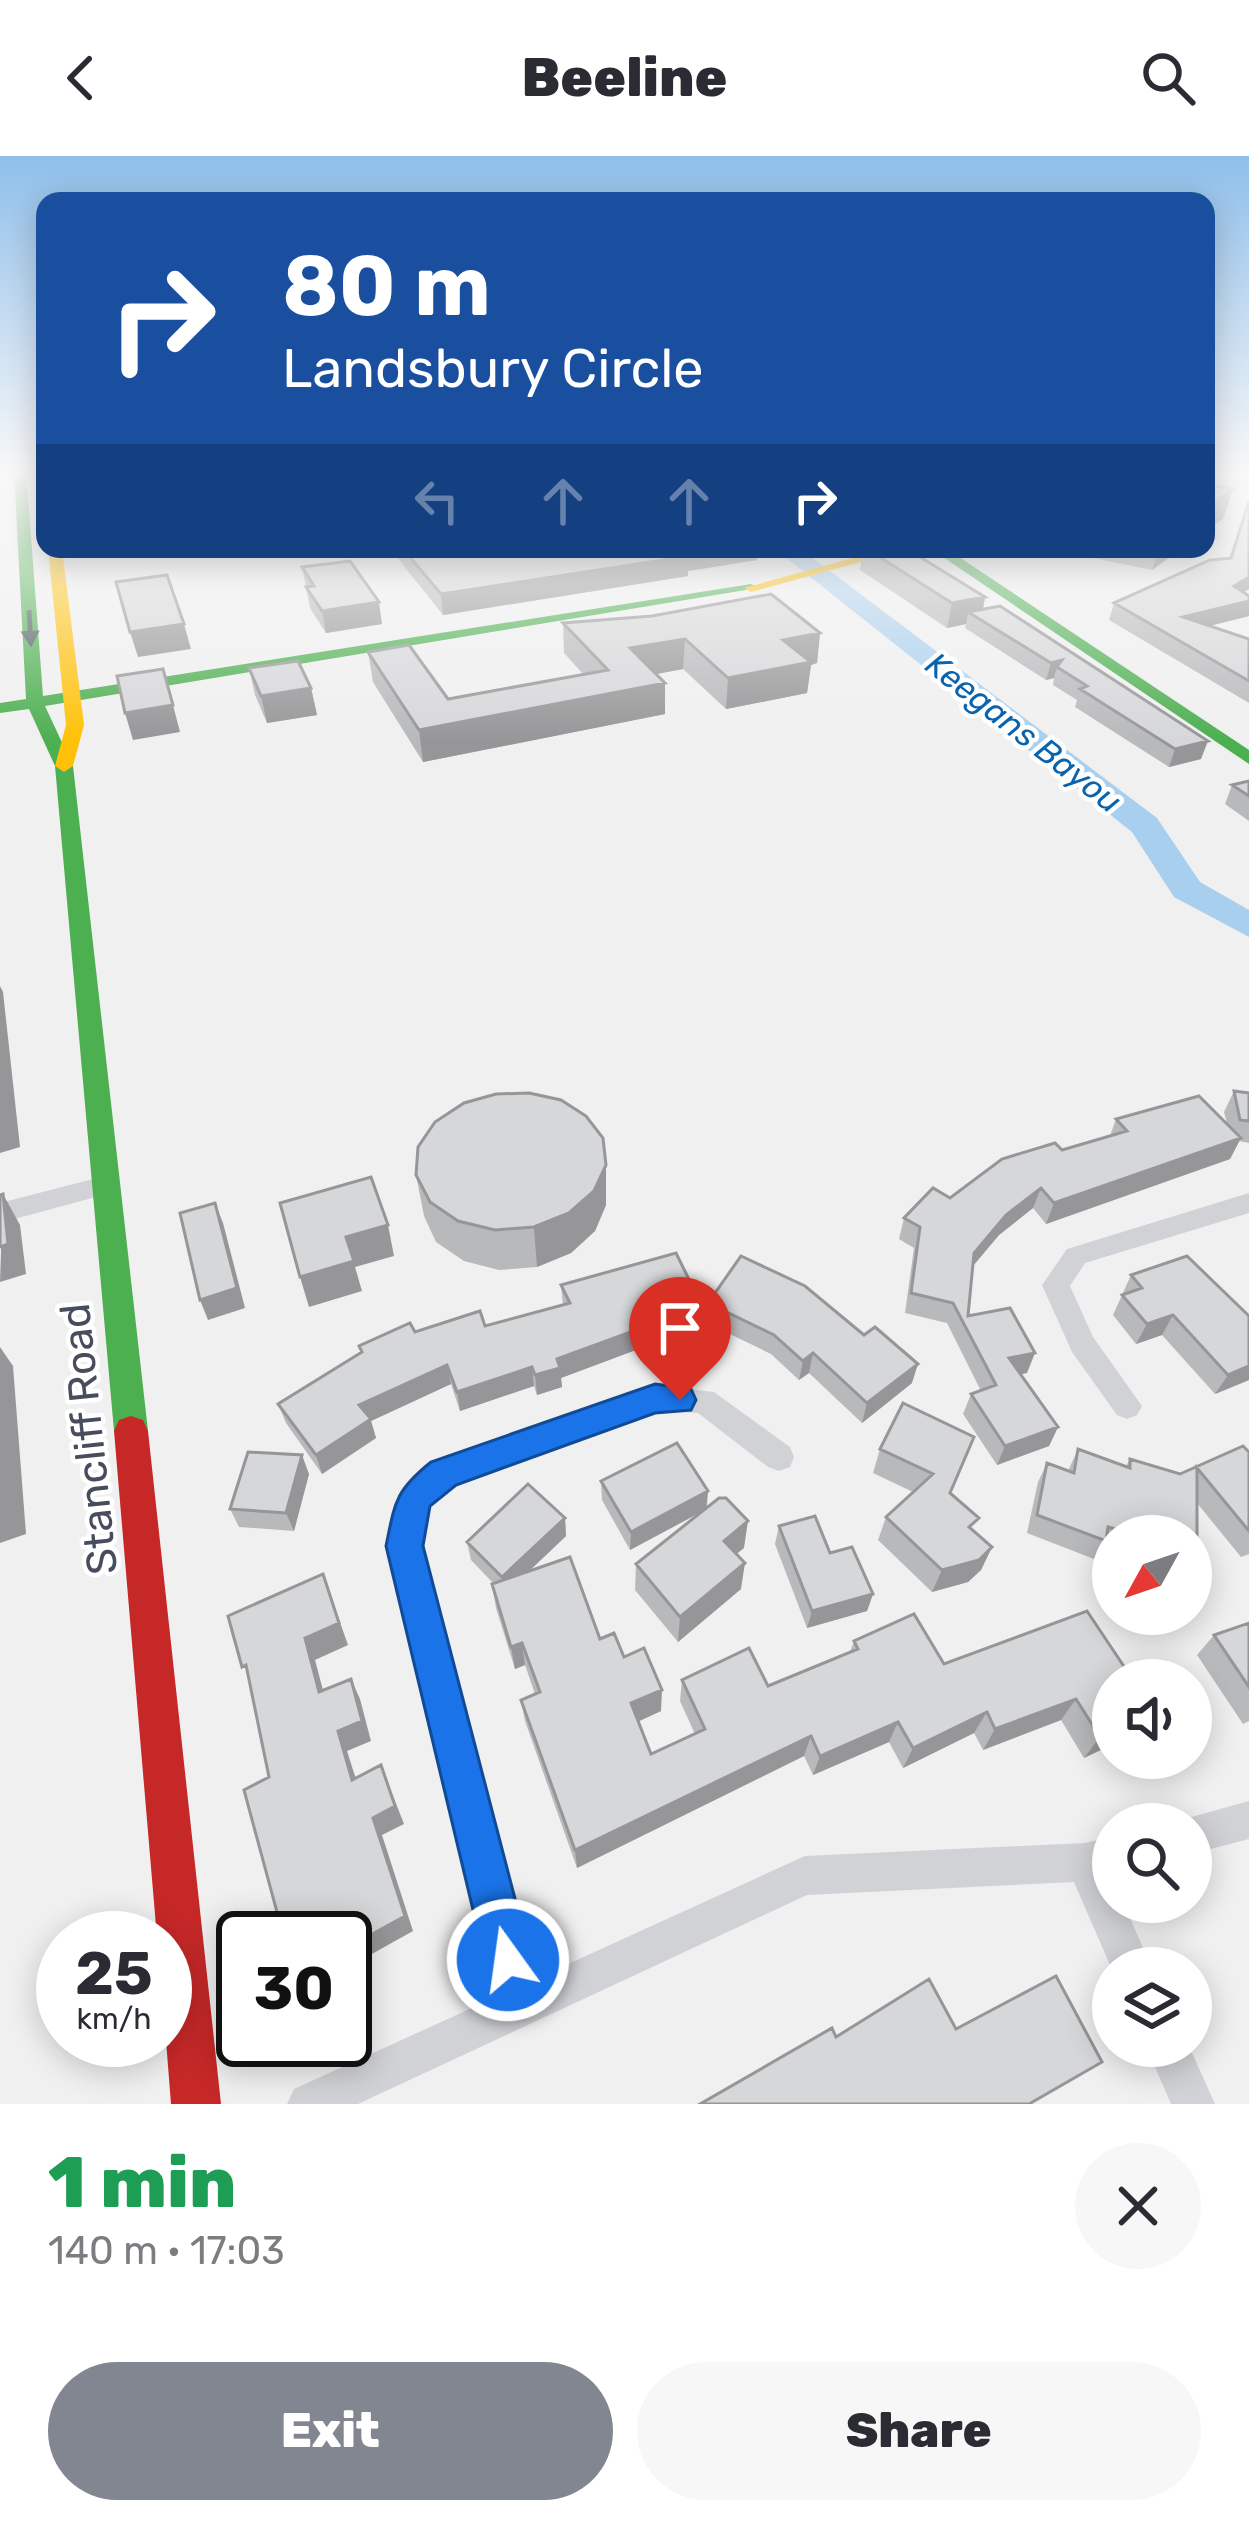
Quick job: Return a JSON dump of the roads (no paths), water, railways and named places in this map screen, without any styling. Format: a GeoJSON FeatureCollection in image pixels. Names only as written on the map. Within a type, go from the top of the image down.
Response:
{"type":"FeatureCollection","features":[{"type":"Feature","properties":{"kind":"street","name":"Stancliff Road"},"geometry":{"type":"LineString","coordinates":[[26,561],[34,694],[64,766],[196,2104]]}},
{"type":"Feature","properties":{"kind":"street","name":"Stancliff Road"},"geometry":{"type":"LineString","coordinates":[[56,561],[72,689],[74,748],[64,766]]}},
{"type":"Feature","properties":{"kind":"street"},"geometry":{"type":"LineString","coordinates":[[0,692],[72,689],[634,603],[787,573],[824,561]]}},
{"type":"Feature","properties":{"kind":"street"},"geometry":{"type":"LineString","coordinates":[[959,561],[1037,606],[1248,750]]}},
{"type":"Feature","properties":{"kind":"street"},"geometry":{"type":"LineString","coordinates":[[985,561],[1037,606]]}},
{"type":"Feature","properties":{"kind":"street"},"geometry":{"type":"LineString","coordinates":[[27,582],[58,578]]}},
{"type":"Feature","properties":{"kind":"street"},"geometry":{"type":"LineString","coordinates":[[0,708],[34,694]]}},
{"type":"Feature","properties":{"kind":"street"},"geometry":{"type":"LineString","coordinates":[[0,1213],[105,1185]]}},
{"type":"Feature","properties":{"kind":"street"},"geometry":{"type":"LineString","coordinates":[[1127,1406],[1082,1344],[1056,1285],[1076,1256],[1249,1203]]}},
{"type":"Feature","properties":{"kind":"street"},"geometry":{"type":"LineString","coordinates":[[519,2006],[405,1546],[414,1497],[444,1473],[655,1398],[704,1401],[779,1456]]}},
{"type":"Feature","properties":{"kind":"street"},"geometry":{"type":"LineString","coordinates":[[1212,1830],[1249,1820]]}},
{"type":"Feature","properties":{"kind":"street"},"geometry":{"type":"LineString","coordinates":[[309,2104],[805,1876],[1092,1858]]}},
{"type":"Feature","properties":{"kind":"street"},"geometry":{"type":"LineString","coordinates":[[1176,2067],[1192,2104]]}},
{"type":"Feature","properties":{"kind":"waterway","name":"Keegans Bayou"},"geometry":{"type":"LineString","coordinates":[[801,561],[1145,825],[1187,889],[1249,926]]}}]}
